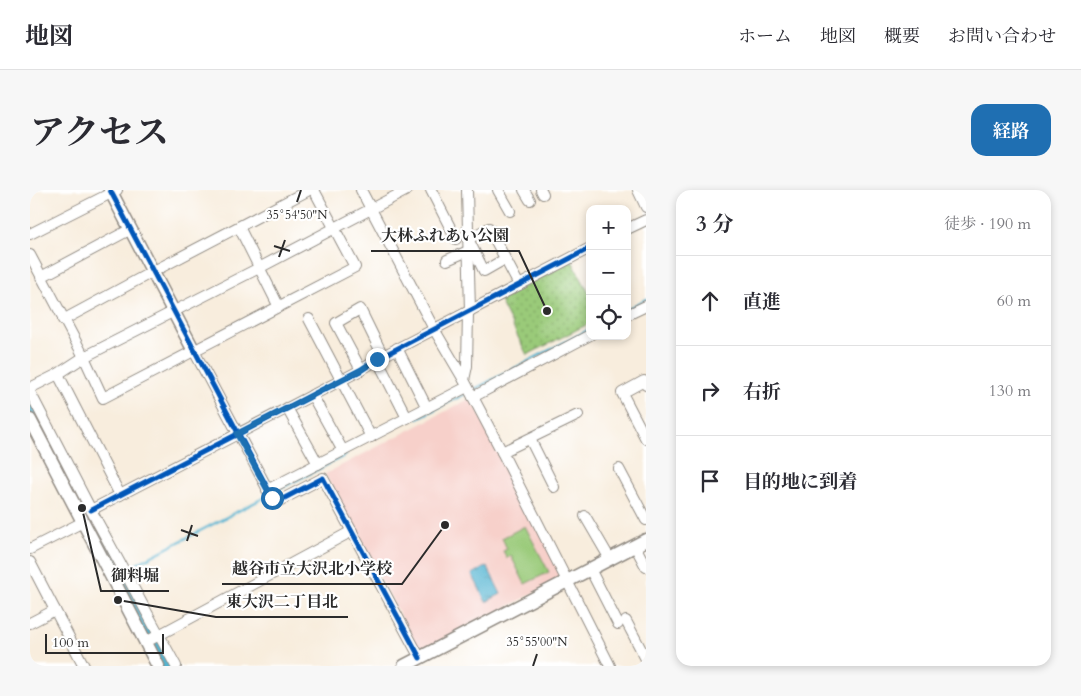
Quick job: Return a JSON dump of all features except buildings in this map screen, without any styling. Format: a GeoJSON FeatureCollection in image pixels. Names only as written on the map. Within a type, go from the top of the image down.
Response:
{"type":"FeatureCollection","features":[{"type":"Feature","properties":{"kind":"street"},"geometry":{"type":"LineString","coordinates":[[63,320],[309,190]]}},
{"type":"Feature","properties":{"kind":"street"},"geometry":{"type":"LineString","coordinates":[[30,256],[84,357],[103,398],[355,267],[314,190]]}},
{"type":"Feature","properties":{"kind":"street"},"geometry":{"type":"LineString","coordinates":[[361,190],[434,329],[502,452],[610,666]]}},
{"type":"Feature","properties":{"kind":"street"},"geometry":{"type":"LineString","coordinates":[[30,388],[58,374],[84,357],[407,190]]}},
{"type":"Feature","properties":{"kind":"street"},"geometry":{"type":"LineString","coordinates":[[431,190],[456,239]]}},
{"type":"Feature","properties":{"kind":"street"},"geometry":{"type":"LineString","coordinates":[[465,384],[469,312],[467,190]]}},
{"type":"Feature","properties":{"kind":"street"},"geometry":{"type":"LineString","coordinates":[[498,190],[510,211]]}},
{"type":"Feature","properties":{"kind":"street"},"geometry":{"type":"LineString","coordinates":[[524,190],[530,200]]}},
{"type":"Feature","properties":{"kind":"street"},"geometry":{"type":"LineString","coordinates":[[638,190],[646,207]]}},
{"type":"Feature","properties":{"kind":"street"},"geometry":{"type":"LineString","coordinates":[[30,234],[113,191],[152,272],[275,503],[323,478],[420,658]]}},
{"type":"Feature","properties":{"kind":"street"},"geometry":{"type":"LineString","coordinates":[[631,227],[646,220]]}},
{"type":"Feature","properties":{"kind":"street"},"geometry":{"type":"LineString","coordinates":[[239,227],[279,307]]}},
{"type":"Feature","properties":{"kind":"street"},"geometry":{"type":"LineString","coordinates":[[468,239],[489,228],[518,285]]}},
{"type":"Feature","properties":{"kind":"street"},"geometry":{"type":"LineString","coordinates":[[41,278],[131,229]]}},
{"type":"Feature","properties":{"kind":"street"},"geometry":{"type":"LineString","coordinates":[[468,239],[484,271],[505,259]]}},
{"type":"Feature","properties":{"kind":"street"},"geometry":{"type":"LineString","coordinates":[[447,260],[468,250]]}},
{"type":"Feature","properties":{"kind":"street"},"geometry":{"type":"LineString","coordinates":[[91,510],[361,370],[380,357],[586,250]]}},
{"type":"Feature","properties":{"kind":"street"},"geometry":{"type":"LineString","coordinates":[[631,314],[646,306]]}},
{"type":"Feature","properties":{"kind":"street"},"geometry":{"type":"LineString","coordinates":[[361,370],[336,323],[360,310],[407,418]]}},
{"type":"Feature","properties":{"kind":"street"},"geometry":{"type":"LineString","coordinates":[[309,319],[371,437]]}},
{"type":"Feature","properties":{"kind":"street"},"geometry":{"type":"LineString","coordinates":[[473,397],[586,337]]}},
{"type":"Feature","properties":{"kind":"street"},"geometry":{"type":"LineString","coordinates":[[397,348],[427,408]]}},
{"type":"Feature","properties":{"kind":"street"},"geometry":{"type":"LineString","coordinates":[[58,374],[120,495]]}},
{"type":"Feature","properties":{"kind":"street"},"geometry":{"type":"LineString","coordinates":[[646,385],[644,381],[622,393],[646,439]]}},
{"type":"Feature","properties":{"kind":"street"},"geometry":{"type":"LineString","coordinates":[[267,490],[427,408],[465,384]]}},
{"type":"Feature","properties":{"kind":"street"},"geometry":{"type":"LineString","coordinates":[[30,392],[125,571],[152,638],[158,666]]}},
{"type":"Feature","properties":{"kind":"street"},"geometry":{"type":"LineString","coordinates":[[312,395],[343,451]]}},
{"type":"Feature","properties":{"kind":"street"},"geometry":{"type":"LineString","coordinates":[[287,408],[318,464]]}},
{"type":"Feature","properties":{"kind":"street"},"geometry":{"type":"LineString","coordinates":[[502,452],[578,415]]}},
{"type":"Feature","properties":{"kind":"street"},"geometry":{"type":"LineString","coordinates":[[30,420],[83,522],[152,638],[176,666]]}},
{"type":"Feature","properties":{"kind":"street"},"geometry":{"type":"LineString","coordinates":[[530,438],[554,487]]}},
{"type":"Feature","properties":{"kind":"street"},"geometry":{"type":"LineString","coordinates":[[619,469],[646,520]]}},
{"type":"Feature","properties":{"kind":"street"},"geometry":{"type":"LineString","coordinates":[[585,516],[610,559]]}},
{"type":"Feature","properties":{"kind":"street"},"geometry":{"type":"LineString","coordinates":[[30,549],[83,522]]}},
{"type":"Feature","properties":{"kind":"street"},"geometry":{"type":"LineString","coordinates":[[152,638],[352,531]]}},
{"type":"Feature","properties":{"kind":"street"},"geometry":{"type":"LineString","coordinates":[[404,666],[640,543],[646,567]]}},
{"type":"Feature","properties":{"kind":"street"},"geometry":{"type":"LineString","coordinates":[[30,562],[84,666]]}},
{"type":"Feature","properties":{"kind":"street"},"geometry":{"type":"LineString","coordinates":[[590,569],[646,659]]}},
{"type":"Feature","properties":{"kind":"street"},"geometry":{"type":"LineString","coordinates":[[30,623],[55,610]]}},
{"type":"Feature","properties":{"kind":"shaded area"},"geometry":{"type":"Polygon","coordinates":[[[471,398],[565,577],[420,652],[325,474],[471,398]]]}},
{"type":"Feature","properties":{"kind":"green space"},"geometry":{"type":"Polygon","coordinates":[[[572,261],[586,287],[586,325],[527,355],[499,299],[572,261]]]}},
{"type":"Feature","properties":{"kind":"green space"},"geometry":{"type":"Polygon","coordinates":[[[525,526],[549,572],[525,584],[511,556],[507,558],[503,551],[507,549],[502,538],[525,526]]]}},
{"type":"Feature","properties":{"kind":"water"},"geometry":{"type":"Polygon","coordinates":[[[487,566],[501,594],[486,602],[472,574],[487,566]]]}},
{"type":"Feature","properties":{"kind":"waterway"},"geometry":{"type":"LineString","coordinates":[[631,307],[646,299]]}},
{"type":"Feature","properties":{"kind":"waterway"},"geometry":{"type":"LineString","coordinates":[[471,391],[586,331]]}},
{"type":"Feature","properties":{"kind":"waterway"},"geometry":{"type":"LineString","coordinates":[[418,418],[467,393]]}},
{"type":"Feature","properties":{"kind":"waterway"},"geometry":{"type":"LineString","coordinates":[[30,407],[42,431]]}},
{"type":"Feature","properties":{"kind":"waterway"},"geometry":{"type":"LineString","coordinates":[[274,492],[346,455]]}},
{"type":"Feature","properties":{"kind":"waterway"},"geometry":{"type":"LineString","coordinates":[[127,569],[269,495]]}},
{"type":"Feature","properties":{"kind":"waterway"},"geometry":{"type":"LineString","coordinates":[[79,501],[167,666]]}},
{"type":"Feature","properties":{"kind":"cycle path"},"geometry":{"type":"LineString","coordinates":[[110,190],[275,503],[323,478],[420,658]]}},
{"type":"Feature","properties":{"kind":"cycle path"},"geometry":{"type":"LineString","coordinates":[[91,510],[361,370],[383,356],[586,250]]}},
{"type":"Feature","properties":{"kind":"place","name":"大林ふれあい公園"},"geometry":{"type":"Point","coordinates":[547,311]}},
{"type":"Feature","properties":{"kind":"place","name":"御料堀"},"geometry":{"type":"Point","coordinates":[82,508]}},
{"type":"Feature","properties":{"kind":"place","name":"越谷市立大沢北小学校"},"geometry":{"type":"Point","coordinates":[445,525]}},
{"type":"Feature","properties":{"kind":"place","name":"東大沢二丁目北"},"geometry":{"type":"Point","coordinates":[118,600]}},
{"type":"Feature","properties":{"kind":"route"},"geometry":{"type":"LineString","coordinates":[[272,498],[237,434],[361,370],[377,359]]}}]}
